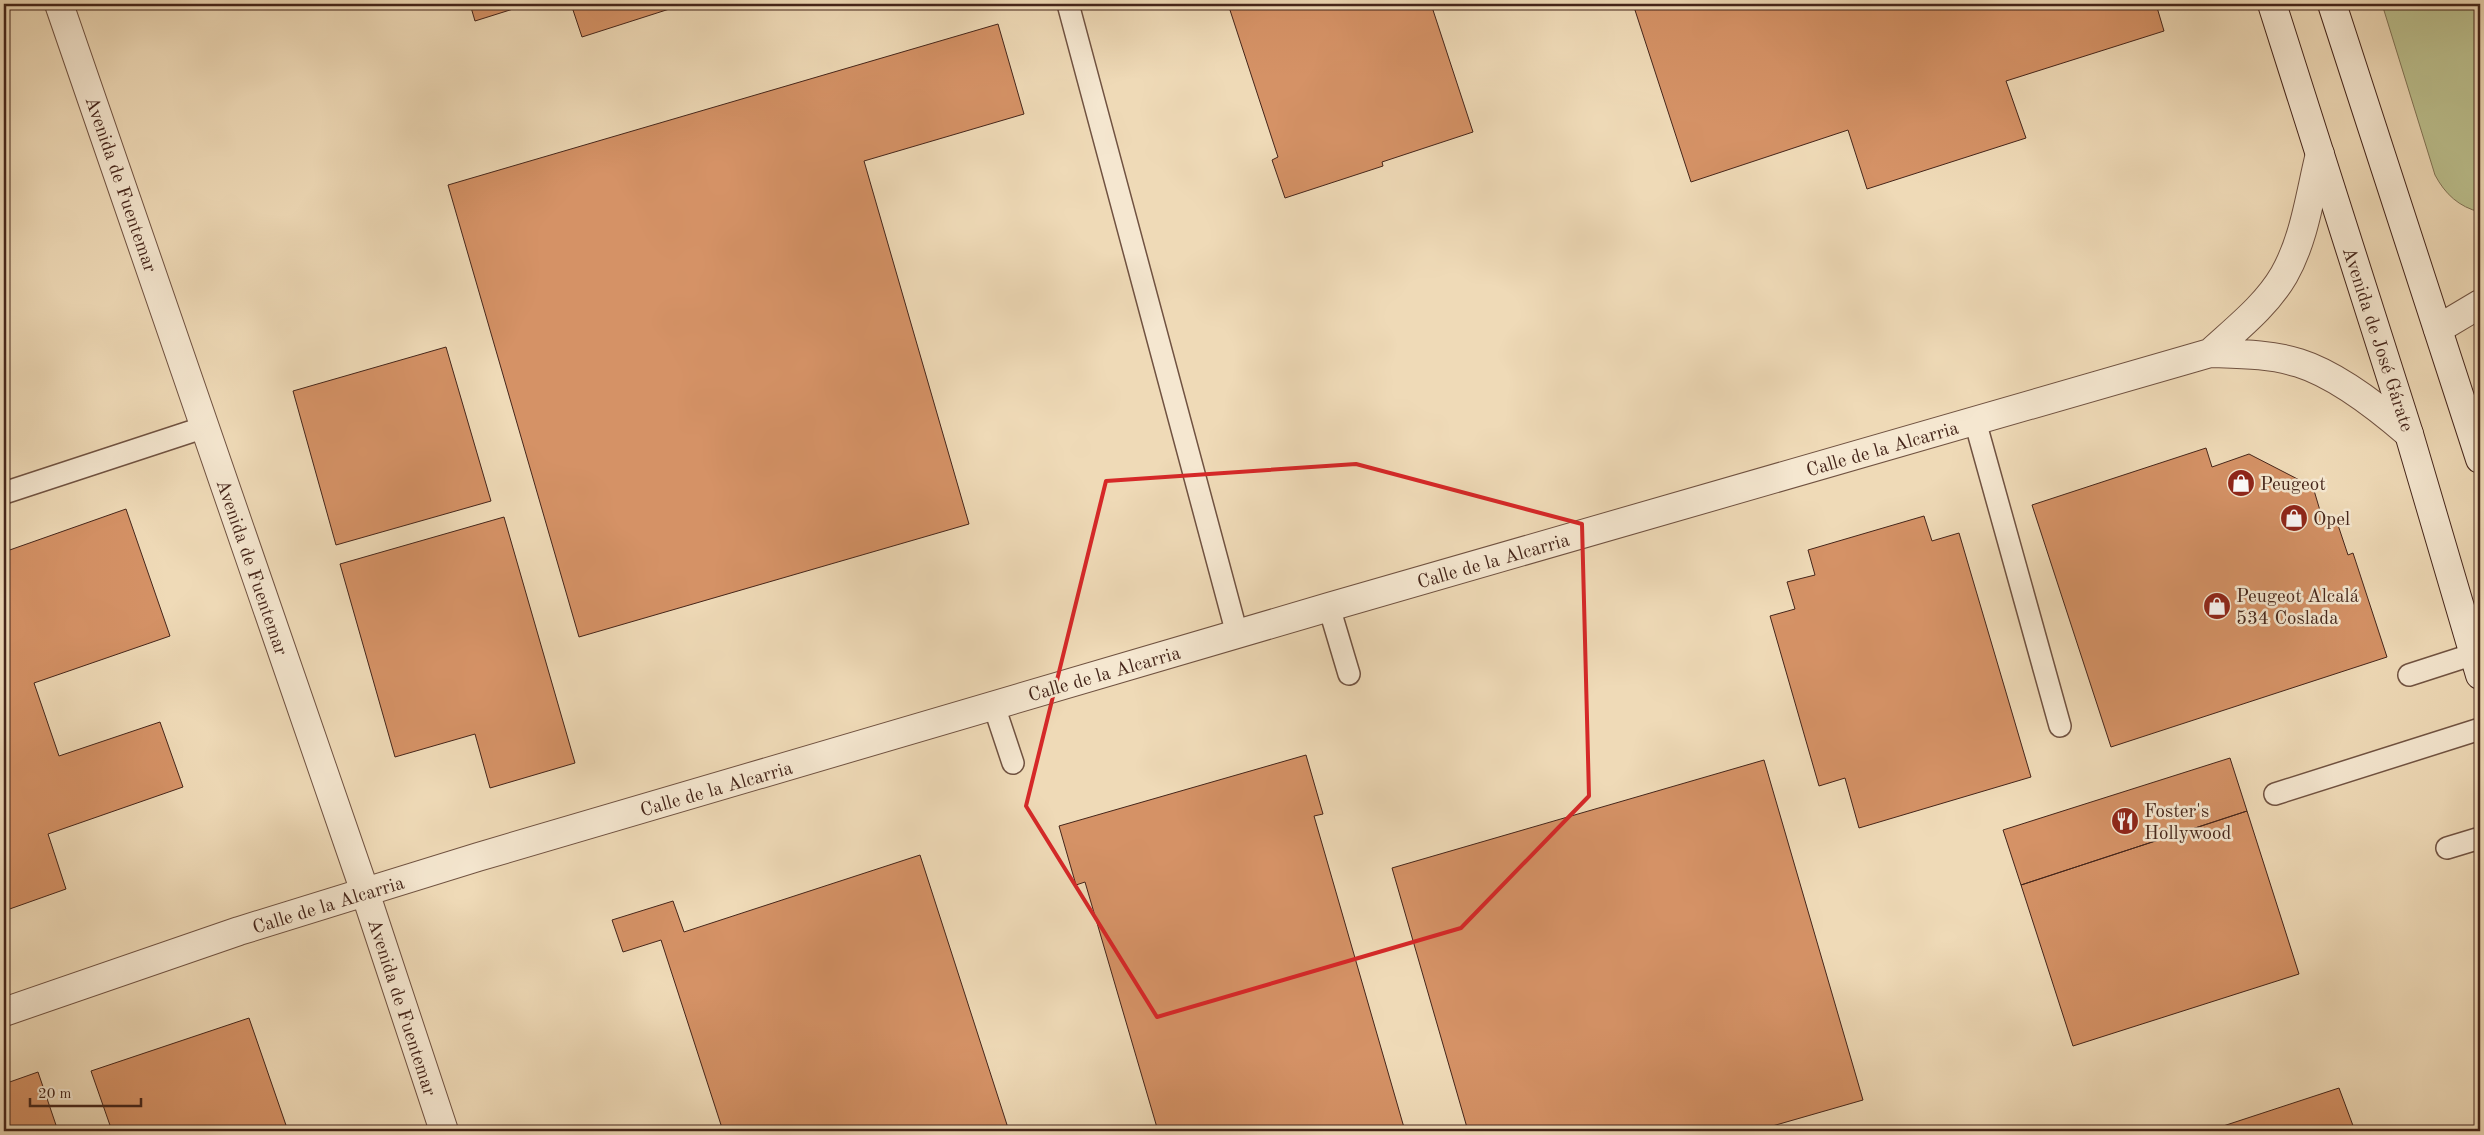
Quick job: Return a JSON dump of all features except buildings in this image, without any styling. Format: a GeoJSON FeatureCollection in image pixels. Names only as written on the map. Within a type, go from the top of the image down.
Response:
{"type":"FeatureCollection","features":[{"type":"Feature","properties":{"kind":"street","name":"Avenida de Fuentemar"},"geometry":{"type":"LineString","coordinates":[[60,4],[365,892],[444,1131]]}},
{"type":"Feature","properties":{"kind":"street","name":"Avenida de José Gárate"},"geometry":{"type":"LineString","coordinates":[[2272,4],[2410,434],[2477,665]]}},
{"type":"Feature","properties":{"kind":"street"},"geometry":{"type":"LineString","coordinates":[[2332,4],[2480,459]]}},
{"type":"Feature","properties":{"kind":"street","name":"Calle de la Alcarria"},"geometry":{"type":"LineString","coordinates":[[2210,353],[2260,307],[2284,275],[2300,239],[2320,154]]}},
{"type":"Feature","properties":{"kind":"street"},"geometry":{"type":"LineString","coordinates":[[2438,329],[2480,304]]}},
{"type":"Feature","properties":{"kind":"street","name":"Calle de la Alcarria"},"geometry":{"type":"LineString","coordinates":[[4,1012],[238,931],[365,892],[1329,607],[2210,353],[2252,355],[2299,363],[2347,387],[2379,408],[2410,434]]}},
{"type":"Feature","properties":{"kind":"lane"},"geometry":{"type":"LineString","coordinates":[[1068,4],[1237,634]]}},
{"type":"Feature","properties":{"kind":"lane"},"geometry":{"type":"LineString","coordinates":[[1975,421],[2060,726]]}},
{"type":"Feature","properties":{"kind":"lane"},"geometry":{"type":"LineString","coordinates":[[4,493],[205,427]]}},
{"type":"Feature","properties":{"kind":"lane"},"geometry":{"type":"LineString","coordinates":[[1329,607],[1348,674]]}},
{"type":"Feature","properties":{"kind":"lane"},"geometry":{"type":"LineString","coordinates":[[2409,675],[2477,665]]}},
{"type":"Feature","properties":{"kind":"lane"},"geometry":{"type":"LineString","coordinates":[[994,706],[1013,763]]}},
{"type":"Feature","properties":{"kind":"lane"},"geometry":{"type":"LineString","coordinates":[[2275,794],[2480,729]]}},
{"type":"Feature","properties":{"kind":"lane"},"geometry":{"type":"LineString","coordinates":[[2447,848],[2480,838]]}},
{"type":"Feature","properties":{"kind":"highlighted area"},"geometry":{"type":"Polygon","coordinates":[[[1356,464],[1582,524],[1589,796],[1461,928],[1157,1017],[1026,806],[1106,481],[1356,464]]]}},
{"type":"Feature","properties":{"kind":"green space"},"geometry":{"type":"Polygon","coordinates":[[[2382,4],[2480,4],[2480,212],[2472,210],[2453,199],[2435,175],[2382,4]]]}},
{"type":"Feature","properties":{"kind":"place","name":"Peugeot"},"geometry":{"type":"Point","coordinates":[2241,483]}},
{"type":"Feature","properties":{"kind":"place","name":"Opel"},"geometry":{"type":"Point","coordinates":[2294,518]}},
{"type":"Feature","properties":{"kind":"place","name":"Peugeot Alcalá 534 Coslada"},"geometry":{"type":"Point","coordinates":[2217,606]}},
{"type":"Feature","properties":{"kind":"place","name":"Foster's Hollywood"},"geometry":{"type":"Point","coordinates":[2125,821]}}]}
